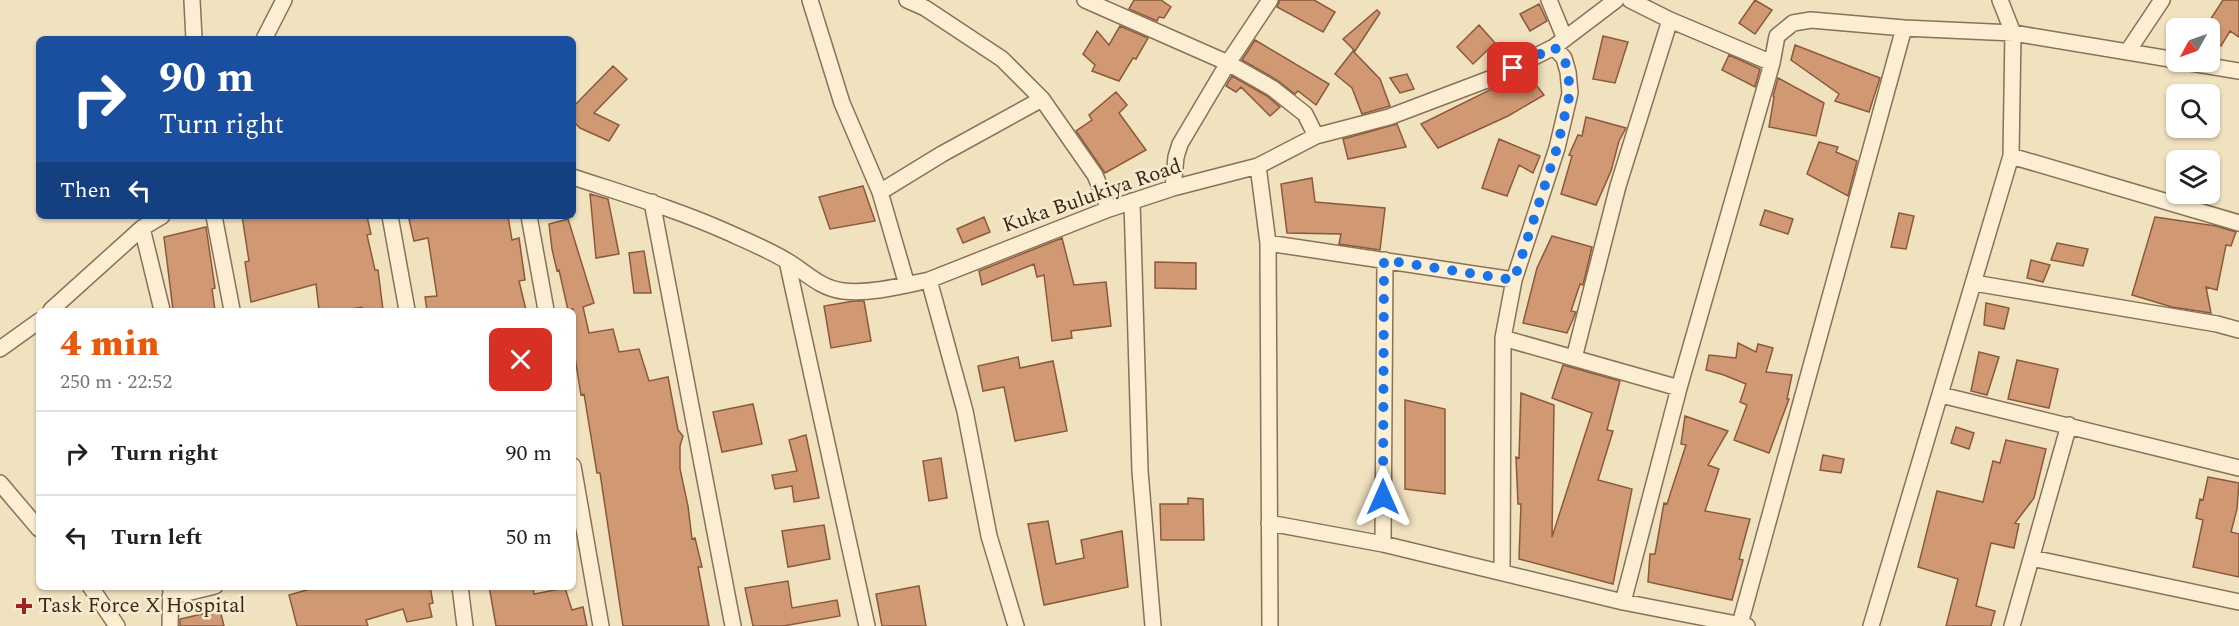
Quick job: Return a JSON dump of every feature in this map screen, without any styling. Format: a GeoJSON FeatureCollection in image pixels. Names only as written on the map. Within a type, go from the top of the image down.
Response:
{"type":"FeatureCollection","features":[{"type":"Feature","properties":{"kind":"street"},"geometry":{"type":"LineString","coordinates":[[192,0],[194,36]]}},
{"type":"Feature","properties":{"kind":"street"},"geometry":{"type":"LineString","coordinates":[[266,36],[284,0]]}},
{"type":"Feature","properties":{"kind":"street"},"geometry":{"type":"LineString","coordinates":[[810,0],[842,103],[880,192],[907,285]]}},
{"type":"Feature","properties":{"kind":"street"},"geometry":{"type":"LineString","coordinates":[[907,0],[924,8],[1002,59],[1042,99],[1095,174],[1110,209]]}},
{"type":"Feature","properties":{"kind":"street"},"geometry":{"type":"LineString","coordinates":[[1084,0],[1228,63],[1272,88],[1305,114],[1316,136]]}},
{"type":"Feature","properties":{"kind":"street"},"geometry":{"type":"LineString","coordinates":[[1173,188],[1176,157],[1180,144],[1228,63],[1270,0]]}},
{"type":"Feature","properties":{"kind":"street"},"geometry":{"type":"LineString","coordinates":[[1502,572],[1503,338],[1514,280],[1557,148],[1570,93],[1568,72],[1549,0]]}},
{"type":"Feature","properties":{"kind":"street","name":"Kuka Bulukiya Road"},"geometry":{"type":"LineString","coordinates":[[576,178],[652,202],[725,231],[787,261],[819,284],[841,291],[868,291],[907,285],[929,280],[1132,201],[1258,166],[1316,136],[1389,117],[1492,78],[1560,43],[1616,0]]}},
{"type":"Feature","properties":{"kind":"street"},"geometry":{"type":"LineString","coordinates":[[1630,0],[1670,20],[1772,63]]}},
{"type":"Feature","properties":{"kind":"street"},"geometry":{"type":"LineString","coordinates":[[1871,626],[2010,156],[2013,33],[2000,0]]}},
{"type":"Feature","properties":{"kind":"street"},"geometry":{"type":"LineString","coordinates":[[2128,51],[2162,0]]}},
{"type":"Feature","properties":{"kind":"street"},"geometry":{"type":"LineString","coordinates":[[1574,358],[1618,186],[1670,20]]}},
{"type":"Feature","properties":{"kind":"street"},"geometry":{"type":"LineString","coordinates":[[1623,602],[1679,388],[1772,63],[1777,36],[1793,23],[1811,20],[1904,28],[2013,33],[2166,58]]}},
{"type":"Feature","properties":{"kind":"street"},"geometry":{"type":"LineString","coordinates":[[1269,523],[1383,544],[1623,602],[1743,625],[1904,28]]}},
{"type":"Feature","properties":{"kind":"street"},"geometry":{"type":"LineString","coordinates":[[2220,68],[2239,71]]}},
{"type":"Feature","properties":{"kind":"street"},"geometry":{"type":"LineString","coordinates":[[880,192],[942,154],[1042,99]]}},
{"type":"Feature","properties":{"kind":"street"},"geometry":{"type":"LineString","coordinates":[[2010,156],[2239,223]]}},
{"type":"Feature","properties":{"kind":"street"},"geometry":{"type":"LineString","coordinates":[[1258,166],[1268,243],[1270,626]]}},
{"type":"Feature","properties":{"kind":"street"},"geometry":{"type":"LineString","coordinates":[[1132,201],[1140,471],[1153,626]]}},
{"type":"Feature","properties":{"kind":"street"},"geometry":{"type":"LineString","coordinates":[[652,202],[733,626]]}},
{"type":"Feature","properties":{"kind":"street"},"geometry":{"type":"LineString","coordinates":[[53,308],[142,228],[157,219]]}},
{"type":"Feature","properties":{"kind":"street"},"geometry":{"type":"LineString","coordinates":[[215,219],[232,308]]}},
{"type":"Feature","properties":{"kind":"street"},"geometry":{"type":"LineString","coordinates":[[391,219],[407,308]]}},
{"type":"Feature","properties":{"kind":"street"},"geometry":{"type":"LineString","coordinates":[[530,219],[546,308]]}},
{"type":"Feature","properties":{"kind":"street"},"geometry":{"type":"LineString","coordinates":[[142,228],[162,308]]}},
{"type":"Feature","properties":{"kind":"street"},"geometry":{"type":"LineString","coordinates":[[1268,243],[1514,280]]}},
{"type":"Feature","properties":{"kind":"street"},"geometry":{"type":"LineString","coordinates":[[1383,544],[1384,260]]}},
{"type":"Feature","properties":{"kind":"street"},"geometry":{"type":"LineString","coordinates":[[787,261],[867,626]]}},
{"type":"Feature","properties":{"kind":"street"},"geometry":{"type":"LineString","coordinates":[[929,280],[965,411],[989,536],[1016,626]]}},
{"type":"Feature","properties":{"kind":"street"},"geometry":{"type":"LineString","coordinates":[[1974,283],[2217,324],[2239,330]]}},
{"type":"Feature","properties":{"kind":"street"},"geometry":{"type":"LineString","coordinates":[[0,350],[36,323]]}},
{"type":"Feature","properties":{"kind":"street"},"geometry":{"type":"LineString","coordinates":[[1503,338],[1679,388]]}},
{"type":"Feature","properties":{"kind":"street"},"geometry":{"type":"LineString","coordinates":[[1941,395],[2239,468]]}},
{"type":"Feature","properties":{"kind":"street"},"geometry":{"type":"LineString","coordinates":[[2012,626],[2069,425]]}},
{"type":"Feature","properties":{"kind":"street"},"geometry":{"type":"LineString","coordinates":[[0,483],[36,525]]}},
{"type":"Feature","properties":{"kind":"street"},"geometry":{"type":"LineString","coordinates":[[576,483],[601,626]]}},
{"type":"Feature","properties":{"kind":"street"},"geometry":{"type":"LineString","coordinates":[[2032,558],[2239,602]]}},
{"type":"Feature","properties":{"kind":"street"},"geometry":{"type":"LineString","coordinates":[[93,590],[117,626]]}},
{"type":"Feature","properties":{"kind":"street"},"geometry":{"type":"LineString","coordinates":[[170,626],[170,592],[185,590]]}},
{"type":"Feature","properties":{"kind":"street"},"geometry":{"type":"LineString","coordinates":[[460,590],[465,626]]}},
{"type":"Feature","properties":{"kind":"building"},"geometry":{"type":"Polygon","coordinates":[[[1134,0],[1161,0],[1171,7],[1164,18],[1159,17],[1157,21],[1129,9],[1134,0]]]}},
{"type":"Feature","properties":{"kind":"building"},"geometry":{"type":"Polygon","coordinates":[[[1280,0],[1314,0],[1335,12],[1323,32],[1277,7],[1280,0]]]}},
{"type":"Feature","properties":{"kind":"building"},"geometry":{"type":"Polygon","coordinates":[[[1755,0],[1772,10],[1755,34],[1739,23],[1755,0]]]}},
{"type":"Feature","properties":{"kind":"building"},"geometry":{"type":"Polygon","coordinates":[[[2223,0],[2239,0],[2239,37],[2230,31],[2221,46],[2220,18],[2211,18],[2223,0]]]}},
{"type":"Feature","properties":{"kind":"building"},"geometry":{"type":"Polygon","coordinates":[[[1539,4],[1547,21],[1530,31],[1520,14],[1539,4]]]}},
{"type":"Feature","properties":{"kind":"building"},"geometry":{"type":"Polygon","coordinates":[[[1377,10],[1380,13],[1355,51],[1343,39],[1377,10]]]}},
{"type":"Feature","properties":{"kind":"building"},"geometry":{"type":"Polygon","coordinates":[[[1479,25],[1495,43],[1473,64],[1457,47],[1479,25]]]}},
{"type":"Feature","properties":{"kind":"building"},"geometry":{"type":"Polygon","coordinates":[[[1120,26],[1148,38],[1119,81],[1092,71],[1095,65],[1083,54],[1097,31],[1109,45],[1120,26]]]}},
{"type":"Feature","properties":{"kind":"building"},"geometry":{"type":"Polygon","coordinates":[[[1603,36],[1628,42],[1615,83],[1593,79],[1603,36]]]}},
{"type":"Feature","properties":{"kind":"building"},"geometry":{"type":"Polygon","coordinates":[[[1255,40],[1329,84],[1316,105],[1298,91],[1295,94],[1277,80],[1242,60],[1255,40]]]}},
{"type":"Feature","properties":{"kind":"building"},"geometry":{"type":"Polygon","coordinates":[[[1795,45],[1880,78],[1869,112],[1835,101],[1839,94],[1791,60],[1795,45]]]}},
{"type":"Feature","properties":{"kind":"building"},"geometry":{"type":"Polygon","coordinates":[[[1353,51],[1380,79],[1390,106],[1362,114],[1352,88],[1335,74],[1353,51]]]}},
{"type":"Feature","properties":{"kind":"building"},"geometry":{"type":"Polygon","coordinates":[[[1729,55],[1760,69],[1755,87],[1722,70],[1729,55]]]}},
{"type":"Feature","properties":{"kind":"building"},"geometry":{"type":"Polygon","coordinates":[[[613,66],[627,79],[594,113],[619,125],[609,141],[576,124],[576,104],[613,66]]]}},
{"type":"Feature","properties":{"kind":"building"},"geometry":{"type":"Polygon","coordinates":[[[1526,72],[1544,95],[1508,116],[1438,148],[1421,124],[1526,72]]]}},
{"type":"Feature","properties":{"kind":"building"},"geometry":{"type":"Polygon","coordinates":[[[1407,74],[1414,89],[1400,93],[1390,78],[1407,74]]]}},
{"type":"Feature","properties":{"kind":"building"},"geometry":{"type":"Polygon","coordinates":[[[1232,76],[1267,96],[1280,107],[1270,116],[1241,87],[1236,92],[1226,86],[1232,76]]]}},
{"type":"Feature","properties":{"kind":"building"},"geometry":{"type":"Polygon","coordinates":[[[1778,78],[1824,103],[1816,136],[1769,127],[1778,78]]]}},
{"type":"Feature","properties":{"kind":"building"},"geometry":{"type":"Polygon","coordinates":[[[1116,92],[1127,105],[1119,113],[1146,150],[1105,173],[1076,131],[1092,120],[1089,115],[1116,92]]]}},
{"type":"Feature","properties":{"kind":"building"},"geometry":{"type":"Polygon","coordinates":[[[1586,117],[1626,128],[1619,141],[1611,171],[1596,205],[1561,194],[1572,156],[1569,155],[1578,135],[1582,136],[1586,117]]]}},
{"type":"Feature","properties":{"kind":"building"},"geometry":{"type":"Polygon","coordinates":[[[1397,124],[1406,147],[1348,159],[1343,139],[1397,124]]]}},
{"type":"Feature","properties":{"kind":"building"},"geometry":{"type":"Polygon","coordinates":[[[1499,139],[1540,156],[1533,173],[1519,165],[1507,196],[1482,188],[1499,139]]]}},
{"type":"Feature","properties":{"kind":"building"},"geometry":{"type":"Polygon","coordinates":[[[1819,142],[1838,147],[1836,152],[1857,161],[1848,196],[1807,174],[1819,142]]]}},
{"type":"Feature","properties":{"kind":"building"},"geometry":{"type":"Polygon","coordinates":[[[1312,178],[1315,202],[1385,208],[1380,250],[1339,244],[1341,234],[1287,233],[1281,184],[1312,178]]]}},
{"type":"Feature","properties":{"kind":"building"},"geometry":{"type":"Polygon","coordinates":[[[863,186],[875,221],[830,229],[819,197],[863,186]]]}},
{"type":"Feature","properties":{"kind":"building"},"geometry":{"type":"Polygon","coordinates":[[[590,194],[608,199],[619,254],[596,258],[590,194]]]}},
{"type":"Feature","properties":{"kind":"building"},"geometry":{"type":"Polygon","coordinates":[[[1765,210],[1793,219],[1788,234],[1760,225],[1765,210]]]}},
{"type":"Feature","properties":{"kind":"building"},"geometry":{"type":"Polygon","coordinates":[[[1899,213],[1914,216],[1906,249],[1891,247],[1899,213]]]}},
{"type":"Feature","properties":{"kind":"building"},"geometry":{"type":"Polygon","coordinates":[[[984,217],[990,232],[963,243],[957,229],[984,217]]]}},
{"type":"Feature","properties":{"kind":"building"},"geometry":{"type":"Polygon","coordinates":[[[2155,217],[2216,226],[2236,232],[2231,246],[2226,245],[2217,290],[2206,287],[2211,313],[2172,307],[2132,295],[2155,217]]]}},
{"type":"Feature","properties":{"kind":"building"},"geometry":{"type":"Polygon","coordinates":[[[242,219],[368,219],[371,234],[367,235],[375,270],[378,270],[383,308],[319,308],[316,284],[251,302],[245,262],[249,261],[242,219]]]}},
{"type":"Feature","properties":{"kind":"building"},"geometry":{"type":"Polygon","coordinates":[[[409,219],[508,219],[512,240],[519,238],[525,280],[519,281],[526,308],[427,308],[425,297],[437,296],[428,238],[414,241],[409,219]]]}},
{"type":"Feature","properties":{"kind":"building"},"geometry":{"type":"Polygon","coordinates":[[[568,219],[594,303],[583,307],[589,333],[613,329],[619,352],[639,349],[649,381],[668,377],[678,430],[683,436],[680,446],[680,469],[692,539],[695,538],[702,567],[698,567],[709,626],[623,626],[600,473],[597,473],[584,394],[581,395],[576,364],[576,308],[568,308],[552,249],[549,224],[568,219]]]}},
{"type":"Feature","properties":{"kind":"building"},"geometry":{"type":"Polygon","coordinates":[[[206,227],[215,288],[212,289],[215,308],[173,308],[164,237],[206,227]]]}},
{"type":"Feature","properties":{"kind":"building"},"geometry":{"type":"Polygon","coordinates":[[[1552,236],[1592,247],[1583,285],[1580,284],[1571,311],[1576,312],[1567,333],[1523,323],[1537,268],[1552,236]]]}},
{"type":"Feature","properties":{"kind":"building"},"geometry":{"type":"Polygon","coordinates":[[[1062,238],[1074,285],[1106,282],[1111,326],[1071,331],[1072,338],[1052,341],[1044,275],[1037,277],[1034,264],[982,285],[979,271],[1062,238]]]}},
{"type":"Feature","properties":{"kind":"building"},"geometry":{"type":"Polygon","coordinates":[[[2057,243],[2088,249],[2083,266],[2051,260],[2057,243]]]}},
{"type":"Feature","properties":{"kind":"building"},"geometry":{"type":"Polygon","coordinates":[[[644,251],[651,293],[634,293],[629,253],[644,251]]]}},
{"type":"Feature","properties":{"kind":"building"},"geometry":{"type":"Polygon","coordinates":[[[2031,260],[2050,265],[2043,282],[2027,278],[2031,260]]]}},
{"type":"Feature","properties":{"kind":"building"},"geometry":{"type":"Polygon","coordinates":[[[1155,262],[1196,263],[1196,289],[1155,288],[1155,262]]]}},
{"type":"Feature","properties":{"kind":"building"},"geometry":{"type":"Polygon","coordinates":[[[864,301],[871,341],[831,348],[824,306],[864,301]]]}},
{"type":"Feature","properties":{"kind":"building"},"geometry":{"type":"Polygon","coordinates":[[[1986,303],[2009,308],[2004,329],[1984,325],[1986,303]]]}},
{"type":"Feature","properties":{"kind":"building"},"geometry":{"type":"Polygon","coordinates":[[[1738,343],[1756,352],[1758,344],[1773,348],[1766,372],[1792,375],[1787,399],[1789,399],[1769,453],[1734,440],[1747,405],[1740,402],[1746,384],[1706,370],[1709,355],[1736,358],[1738,343]]]}},
{"type":"Feature","properties":{"kind":"building"},"geometry":{"type":"Polygon","coordinates":[[[1979,352],[1999,357],[1987,395],[1971,391],[1979,352]]]}},
{"type":"Feature","properties":{"kind":"building"},"geometry":{"type":"Polygon","coordinates":[[[1018,357],[1020,368],[1053,361],[1067,431],[1015,441],[1004,387],[983,391],[978,366],[1018,357]]]}},
{"type":"Feature","properties":{"kind":"building"},"geometry":{"type":"Polygon","coordinates":[[[2017,360],[2058,369],[2049,408],[2008,399],[2017,360]]]}},
{"type":"Feature","properties":{"kind":"building"},"geometry":{"type":"Polygon","coordinates":[[[1563,365],[1620,381],[1607,430],[1613,431],[1598,480],[1632,489],[1613,584],[1519,559],[1521,504],[1518,504],[1516,457],[1519,458],[1521,393],[1554,405],[1552,537],[1592,413],[1552,398],[1563,365]]]}},
{"type":"Feature","properties":{"kind":"building"},"geometry":{"type":"Polygon","coordinates":[[[1405,400],[1445,409],[1445,494],[1405,489],[1405,400]]]}},
{"type":"Feature","properties":{"kind":"building"},"geometry":{"type":"Polygon","coordinates":[[[753,404],[762,444],[722,452],[713,412],[753,404]]]}},
{"type":"Feature","properties":{"kind":"building"},"geometry":{"type":"Polygon","coordinates":[[[1685,416],[1728,431],[1708,465],[1719,469],[1705,511],[1750,519],[1739,559],[1743,560],[1732,600],[1648,582],[1650,554],[1655,554],[1664,503],[1667,504],[1686,445],[1681,444],[1685,416]]]}},
{"type":"Feature","properties":{"kind":"building"},"geometry":{"type":"Polygon","coordinates":[[[1956,427],[1974,433],[1969,449],[1951,443],[1956,427]]]}},
{"type":"Feature","properties":{"kind":"building"},"geometry":{"type":"Polygon","coordinates":[[[806,435],[819,498],[794,502],[792,486],[775,489],[772,475],[797,471],[789,440],[806,435]]]}},
{"type":"Feature","properties":{"kind":"building"},"geometry":{"type":"Polygon","coordinates":[[[2006,440],[2046,449],[2034,498],[2015,523],[2019,524],[2014,548],[1991,543],[1976,606],[1995,611],[1991,626],[1946,626],[1958,579],[1918,567],[1937,491],[1983,502],[1993,461],[2000,463],[2006,440]]]}},
{"type":"Feature","properties":{"kind":"building"},"geometry":{"type":"Polygon","coordinates":[[[1823,455],[1844,459],[1841,473],[1820,470],[1823,455]]]}},
{"type":"Feature","properties":{"kind":"building"},"geometry":{"type":"Polygon","coordinates":[[[941,458],[947,498],[929,501],[923,461],[941,458]]]}},
{"type":"Feature","properties":{"kind":"building"},"geometry":{"type":"Polygon","coordinates":[[[2208,477],[2239,483],[2237,509],[2231,532],[2239,534],[2239,577],[2193,567],[2203,520],[2196,518],[2208,477]]]}},
{"type":"Feature","properties":{"kind":"building"},"geometry":{"type":"Polygon","coordinates":[[[1188,498],[1203,499],[1204,540],[1161,540],[1160,504],[1188,504],[1188,498]]]}},
{"type":"Feature","properties":{"kind":"building"},"geometry":{"type":"Polygon","coordinates":[[[1048,521],[1056,564],[1084,558],[1081,540],[1122,531],[1128,587],[1044,605],[1028,524],[1048,521]]]}},
{"type":"Feature","properties":{"kind":"building"},"geometry":{"type":"Polygon","coordinates":[[[824,525],[830,559],[788,567],[782,531],[824,525]]]}},
{"type":"Feature","properties":{"kind":"building"},"geometry":{"type":"Polygon","coordinates":[[[788,581],[792,608],[837,600],[840,616],[783,626],[753,626],[745,588],[788,581]]]}},
{"type":"Feature","properties":{"kind":"building"},"geometry":{"type":"Polygon","coordinates":[[[919,586],[926,626],[882,626],[876,594],[919,586]]]}},
{"type":"Feature","properties":{"kind":"building"},"geometry":{"type":"Polygon","coordinates":[[[307,590],[431,590],[433,603],[429,604],[432,617],[407,622],[403,609],[366,620],[368,626],[297,626],[289,595],[307,590]]]}},
{"type":"Feature","properties":{"kind":"building"},"geometry":{"type":"Polygon","coordinates":[[[490,590],[534,590],[534,594],[566,590],[572,610],[583,607],[587,626],[496,626],[490,590]]]}},
{"type":"Feature","properties":{"kind":"building"},"geometry":{"type":"Polygon","coordinates":[[[220,610],[224,626],[180,626],[180,619],[220,610]]]}},
{"type":"Feature","properties":{"kind":"place","name":"Task Force X Hospital"},"geometry":{"type":"Point","coordinates":[24,606]}},
{"type":"Feature","properties":{"kind":"route"},"geometry":{"type":"LineString","coordinates":[[1383,497],[1384,260],[1514,280],[1557,148],[1570,93],[1564,58],[1554,47],[1513,68]]}}]}
